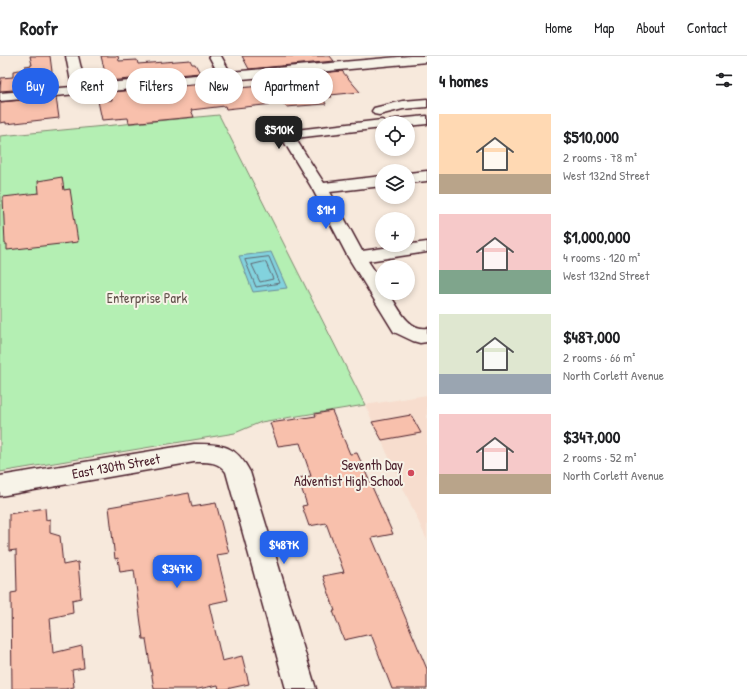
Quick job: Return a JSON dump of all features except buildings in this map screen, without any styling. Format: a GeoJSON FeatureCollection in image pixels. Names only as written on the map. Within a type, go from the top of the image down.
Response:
{"type":"FeatureCollection","features":[{"type":"Feature","properties":{"kind":"street"},"geometry":{"type":"LineString","coordinates":[[72,56],[75,68]]}},
{"type":"Feature","properties":{"kind":"street"},"geometry":{"type":"LineString","coordinates":[[215,56],[222,68]]}},
{"type":"Feature","properties":{"kind":"street"},"geometry":{"type":"LineString","coordinates":[[243,74],[357,60],[427,58]]}},
{"type":"Feature","properties":{"kind":"street"},"geometry":{"type":"LineString","coordinates":[[118,86],[195,79]]}},
{"type":"Feature","properties":{"kind":"street"},"geometry":{"type":"LineString","coordinates":[[0,97],[67,90]]}},
{"type":"Feature","properties":{"kind":"street"},"geometry":{"type":"LineString","coordinates":[[384,116],[403,105],[427,103]]}},
{"type":"Feature","properties":{"kind":"street"},"geometry":{"type":"LineString","coordinates":[[375,119],[287,135],[320,188],[357,257],[401,327],[420,336],[427,335]]}},
{"type":"Feature","properties":{"kind":"street"},"geometry":{"type":"LineString","coordinates":[[415,121],[427,120]]}},
{"type":"Feature","properties":{"kind":"street"},"geometry":{"type":"LineString","coordinates":[[415,177],[427,176]]}},
{"type":"Feature","properties":{"kind":"street"},"geometry":{"type":"LineString","coordinates":[[320,188],[375,182]]}},
{"type":"Feature","properties":{"kind":"street"},"geometry":{"type":"LineString","coordinates":[[357,257],[427,247]]}},
{"type":"Feature","properties":{"kind":"street","name":"East 130th Street"},"geometry":{"type":"LineString","coordinates":[[0,486],[194,453],[208,452],[223,455],[230,460],[240,474],[243,493],[301,689]]}},
{"type":"Feature","properties":{"kind":"shaded area","name":"Seventh Day Adventist High School"},"geometry":{"type":"Polygon","coordinates":[[[427,395],[427,540],[365,405],[427,395]]]}},
{"type":"Feature","properties":{"kind":"green space","name":"Enterprise Park"},"geometry":{"type":"Polygon","coordinates":[[[219,115],[365,405],[261,422],[235,433],[0,472],[0,136],[219,115]]]}},
{"type":"Feature","properties":{"kind":"water"},"geometry":{"type":"Polygon","coordinates":[[[271,252],[287,288],[253,292],[239,256],[271,252]]]}},
{"type":"Feature","properties":{"kind":"place","name":"Seventh Day Adventist High School"},"geometry":{"type":"Point","coordinates":[411,473]}}]}
